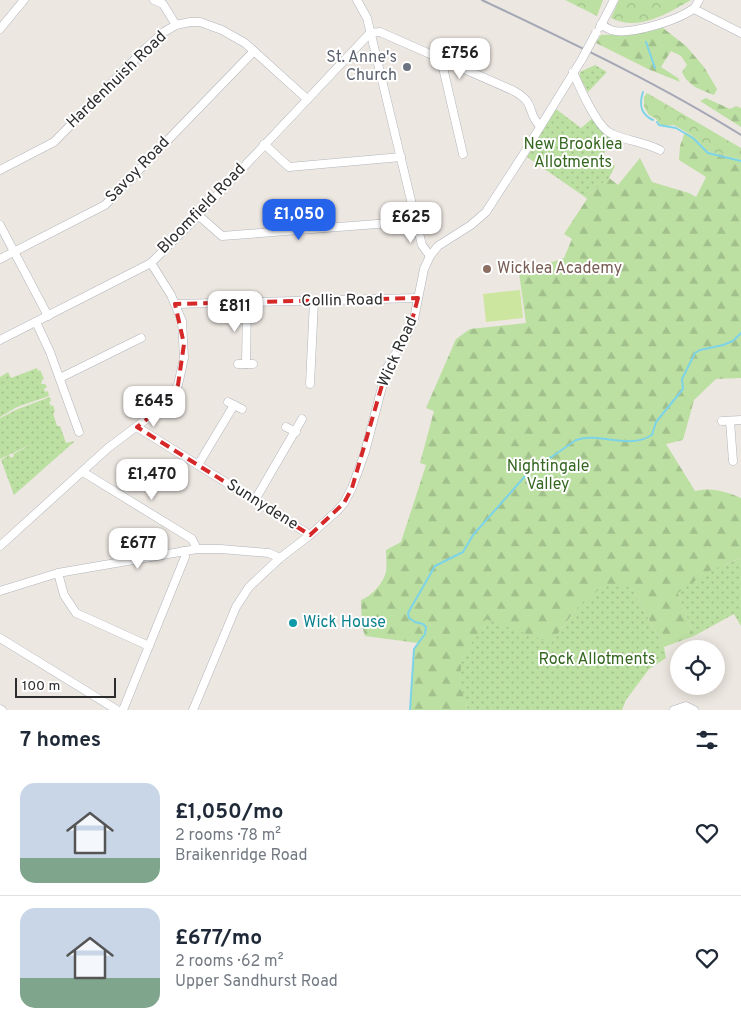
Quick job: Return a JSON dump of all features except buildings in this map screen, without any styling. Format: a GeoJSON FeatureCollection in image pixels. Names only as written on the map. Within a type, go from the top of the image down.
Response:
{"type":"FeatureCollection","features":[{"type":"Feature","properties":{"kind":"street"},"geometry":{"type":"LineString","coordinates":[[0,29],[24,0]]}},
{"type":"Feature","properties":{"kind":"street"},"geometry":{"type":"LineString","coordinates":[[154,0],[163,4],[176,25]]}},
{"type":"Feature","properties":{"kind":"street"},"geometry":{"type":"LineString","coordinates":[[356,0],[367,18],[422,245],[430,256]]}},
{"type":"Feature","properties":{"kind":"street","name":"Wick Road"},"geometry":{"type":"LineString","coordinates":[[193,710],[236,607],[249,587],[344,503],[352,488],[365,452],[387,368],[409,331],[424,269],[430,256],[438,246],[471,225],[486,212],[522,158],[582,59],[614,0]]}},
{"type":"Feature","properties":{"kind":"street"},"geometry":{"type":"LineString","coordinates":[[601,24],[612,30],[627,31],[662,24],[694,9],[699,0]]}},
{"type":"Feature","properties":{"kind":"street"},"geometry":{"type":"LineString","coordinates":[[694,9],[741,33]]}},
{"type":"Feature","properties":{"kind":"street","name":"Hardenhuish Road"},"geometry":{"type":"LineString","coordinates":[[0,170],[54,142],[146,48],[164,32],[176,25],[190,22],[208,24],[222,30],[245,43],[307,99]]}},
{"type":"Feature","properties":{"kind":"street"},"geometry":{"type":"LineString","coordinates":[[370,33],[380,32],[524,97],[530,104],[534,120],[540,126]]}},
{"type":"Feature","properties":{"kind":"street","name":"Bloomfield Road"},"geometry":{"type":"LineString","coordinates":[[0,340],[151,263],[370,33]]}},
{"type":"Feature","properties":{"kind":"street","name":"Savoy Road"},"geometry":{"type":"LineString","coordinates":[[0,259],[105,205],[254,51]]}},
{"type":"Feature","properties":{"kind":"street"},"geometry":{"type":"LineString","coordinates":[[441,59],[464,154]]}},
{"type":"Feature","properties":{"kind":"street"},"geometry":{"type":"LineString","coordinates":[[573,72],[600,124],[610,133],[649,144],[660,150]]}},
{"type":"Feature","properties":{"kind":"street"},"geometry":{"type":"LineString","coordinates":[[264,144],[289,167],[401,157]]}},
{"type":"Feature","properties":{"kind":"street"},"geometry":{"type":"LineString","coordinates":[[198,215],[222,236],[416,221]]}},
{"type":"Feature","properties":{"kind":"street"},"geometry":{"type":"LineString","coordinates":[[0,225],[48,316]]}},
{"type":"Feature","properties":{"kind":"street"},"geometry":{"type":"LineString","coordinates":[[0,546],[108,448],[165,405],[178,385],[183,369],[184,344],[182,321],[171,294],[151,263]]}},
{"type":"Feature","properties":{"kind":"street","name":"Collin Road"},"geometry":{"type":"LineString","coordinates":[[175,304],[418,298]]}},
{"type":"Feature","properties":{"kind":"street"},"geometry":{"type":"LineString","coordinates":[[310,384],[314,301]]}},
{"type":"Feature","properties":{"kind":"street"},"geometry":{"type":"LineString","coordinates":[[246,364],[247,303]]}},
{"type":"Feature","properties":{"kind":"street"},"geometry":{"type":"LineString","coordinates":[[36,322],[50,352],[79,432]]}},
{"type":"Feature","properties":{"kind":"street"},"geometry":{"type":"LineString","coordinates":[[60,378],[141,338]]}},
{"type":"Feature","properties":{"kind":"street"},"geometry":{"type":"LineString","coordinates":[[302,365],[311,365]]}},
{"type":"Feature","properties":{"kind":"street"},"geometry":{"type":"LineString","coordinates":[[198,466],[231,404],[242,409]]}},
{"type":"Feature","properties":{"kind":"street"},"geometry":{"type":"LineString","coordinates":[[255,500],[302,419]]}},
{"type":"Feature","properties":{"kind":"street"},"geometry":{"type":"LineString","coordinates":[[733,461],[726,421],[741,420]]}},
{"type":"Feature","properties":{"kind":"street","name":"Sunnydene"},"geometry":{"type":"LineString","coordinates":[[137,427],[310,535]]}},
{"type":"Feature","properties":{"kind":"street"},"geometry":{"type":"LineString","coordinates":[[286,427],[296,432]]}},
{"type":"Feature","properties":{"kind":"street"},"geometry":{"type":"LineString","coordinates":[[82,472],[192,539],[196,549]]}},
{"type":"Feature","properties":{"kind":"street"},"geometry":{"type":"LineString","coordinates":[[0,592],[58,573],[196,549],[269,553],[280,558]]}},
{"type":"Feature","properties":{"kind":"street"},"geometry":{"type":"LineString","coordinates":[[123,710],[185,557],[184,551]]}},
{"type":"Feature","properties":{"kind":"street"},"geometry":{"type":"LineString","coordinates":[[58,573],[64,595],[76,613],[149,646]]}},
{"type":"Feature","properties":{"kind":"street"},"geometry":{"type":"LineString","coordinates":[[0,638],[117,710]]}},
{"type":"Feature","properties":{"kind":"street"},"geometry":{"type":"LineString","coordinates":[[674,710],[686,706],[694,710]]}},
{"type":"Feature","properties":{"kind":"highlighted area"},"geometry":{"type":"Polygon","coordinates":[[[418,298],[409,331],[387,368],[352,488],[344,503],[310,535],[137,427],[165,405],[178,385],[184,344],[175,304],[418,298]]]}},
{"type":"Feature","properties":{"kind":"green space"},"geometry":{"type":"Polygon","coordinates":[[[565,0],[603,0],[597,16],[565,0]]]}},
{"type":"Feature","properties":{"kind":"green space"},"geometry":{"type":"Polygon","coordinates":[[[619,0],[691,0],[652,20],[631,23],[611,18],[619,0]]]}},
{"type":"Feature","properties":{"kind":"green space"},"geometry":{"type":"Polygon","coordinates":[[[663,28],[686,46],[704,67],[717,89],[714,95],[695,87],[688,81],[682,72],[687,65],[681,56],[671,51],[661,67],[678,78],[680,82],[648,69],[596,43],[601,35],[638,34],[663,28]]]}},
{"type":"Feature","properties":{"kind":"green space"},"geometry":{"type":"Polygon","coordinates":[[[595,65],[607,72],[588,92],[580,77],[580,72],[595,65]]]}},
{"type":"Feature","properties":{"kind":"green space"},"geometry":{"type":"Polygon","coordinates":[[[647,93],[741,148],[741,159],[707,151],[695,137],[674,125],[663,126],[660,124],[649,115],[644,107],[644,97],[647,93]]]}},
{"type":"Feature","properties":{"kind":"green space"},"geometry":{"type":"Polygon","coordinates":[[[706,98],[730,109],[736,106],[741,108],[741,127],[700,101],[706,98]]]}},
{"type":"Feature","properties":{"kind":"green space","name":"New Brooklea Allotments"},"geometry":{"type":"Polygon","coordinates":[[[556,109],[581,128],[594,117],[603,132],[611,138],[609,141],[611,142],[602,157],[615,166],[609,178],[585,197],[527,157],[556,109]]]}},
{"type":"Feature","properties":{"kind":"green space","name":"Nightingale Valley"},"geometry":{"type":"Polygon","coordinates":[[[685,132],[695,137],[707,151],[741,159],[741,378],[716,379],[694,400],[683,440],[666,444],[695,491],[718,490],[741,498],[741,558],[726,564],[678,593],[694,636],[683,640],[670,640],[670,645],[664,647],[631,587],[577,608],[551,643],[474,641],[462,660],[468,710],[410,710],[414,649],[418,643],[365,636],[362,626],[361,600],[380,585],[385,576],[386,550],[401,542],[426,465],[420,463],[434,411],[426,408],[456,339],[470,329],[526,323],[519,273],[564,258],[572,239],[564,234],[587,199],[585,197],[609,178],[618,185],[640,158],[652,182],[689,193],[696,197],[706,177],[679,160],[680,146],[685,132]]]}},
{"type":"Feature","properties":{"kind":"green space"},"geometry":{"type":"Polygon","coordinates":[[[520,290],[523,318],[486,322],[483,294],[520,290]]]}},
{"type":"Feature","properties":{"kind":"green space"},"geometry":{"type":"Polygon","coordinates":[[[37,368],[44,379],[41,384],[45,384],[47,387],[44,389],[45,392],[48,391],[49,396],[17,407],[0,417],[0,377],[8,372],[11,378],[37,368]]]}},
{"type":"Feature","properties":{"kind":"green space"},"geometry":{"type":"Polygon","coordinates":[[[50,397],[51,401],[49,402],[51,406],[53,405],[57,426],[60,426],[66,443],[75,441],[14,495],[1,460],[9,455],[11,458],[14,456],[13,454],[32,444],[0,459],[0,418],[50,397]]]}},
{"type":"Feature","properties":{"kind":"green space"},"geometry":{"type":"Polygon","coordinates":[[[741,558],[741,626],[734,614],[694,636],[678,593],[707,572],[741,558]]]}},
{"type":"Feature","properties":{"kind":"green space","name":"Rock Allotments"},"geometry":{"type":"Polygon","coordinates":[[[603,586],[631,587],[664,647],[666,658],[649,669],[626,700],[622,710],[468,710],[459,683],[462,660],[486,619],[551,643],[577,608],[603,586]]]}},
{"type":"Feature","properties":{"kind":"waterway"},"geometry":{"type":"LineString","coordinates":[[646,42],[655,68]]}},
{"type":"Feature","properties":{"kind":"waterway"},"geometry":{"type":"LineString","coordinates":[[643,92],[641,101],[643,112],[653,120]]}},
{"type":"Feature","properties":{"kind":"waterway"},"geometry":{"type":"LineString","coordinates":[[657,122],[659,125],[676,128],[693,138],[708,153],[741,161]]}},
{"type":"Feature","properties":{"kind":"waterway"},"geometry":{"type":"LineString","coordinates":[[410,710],[414,649],[425,634],[426,627],[409,618],[408,613],[435,566],[463,552],[473,535],[527,474],[576,440],[595,438],[633,441],[652,435],[656,422],[683,389],[682,379],[695,353],[733,341],[741,333]]}},
{"type":"Feature","properties":{"kind":"railway"},"geometry":{"type":"LineString","coordinates":[[482,0],[581,47],[678,98],[741,135]]}},
{"type":"Feature","properties":{"kind":"place","name":"St. Anne's Church"},"geometry":{"type":"Point","coordinates":[407,67]}},
{"type":"Feature","properties":{"kind":"place","name":"Wicklea Academy"},"geometry":{"type":"Point","coordinates":[487,269]}},
{"type":"Feature","properties":{"kind":"place","name":"Wick House"},"geometry":{"type":"Point","coordinates":[293,623]}}]}
